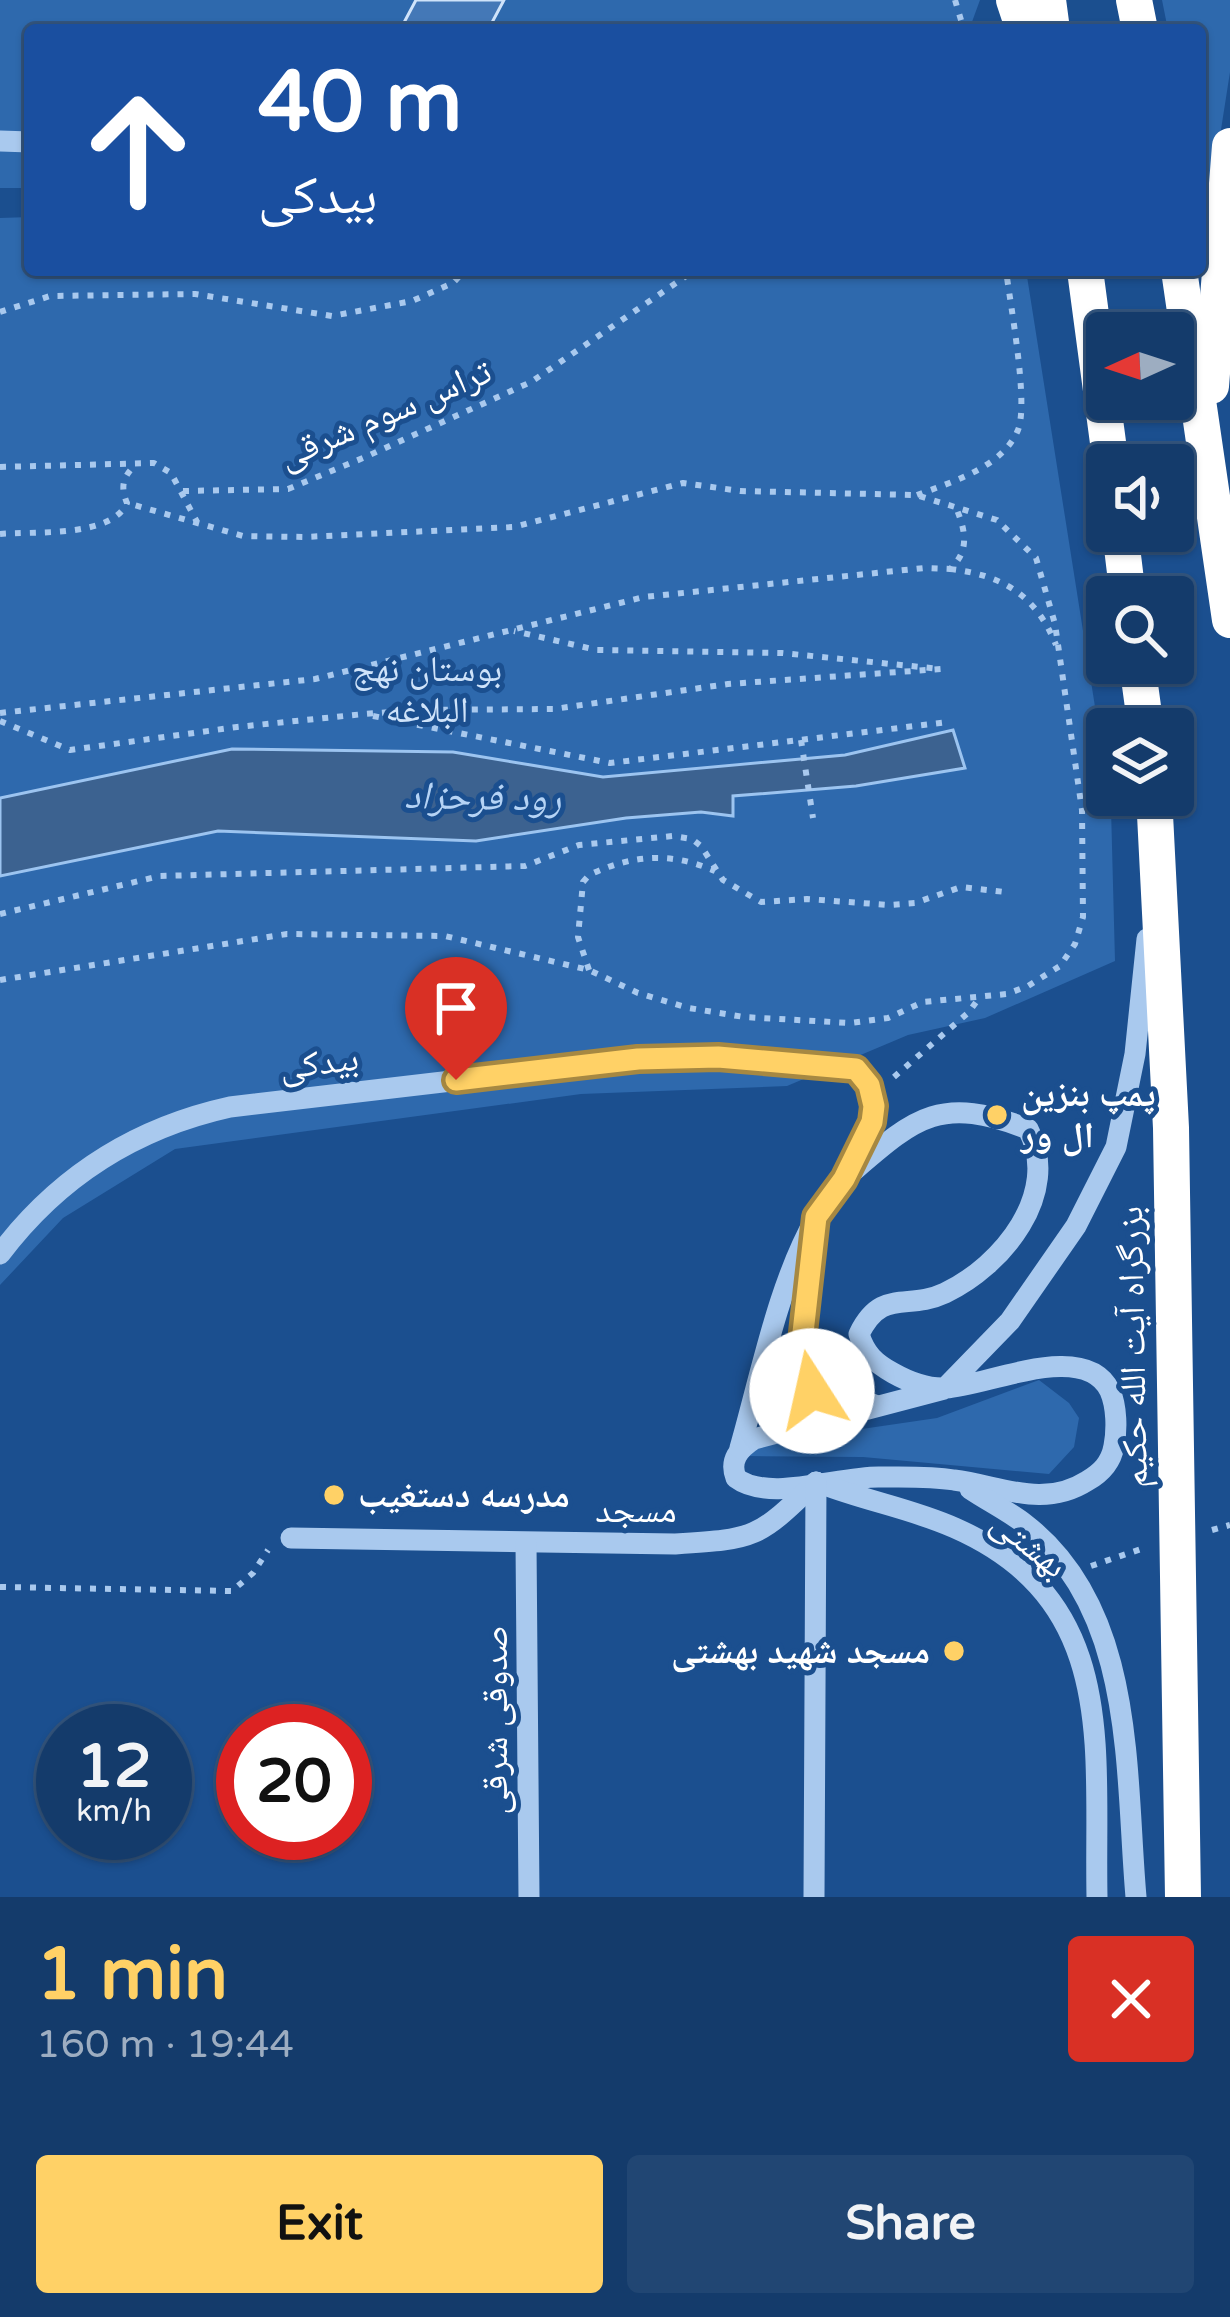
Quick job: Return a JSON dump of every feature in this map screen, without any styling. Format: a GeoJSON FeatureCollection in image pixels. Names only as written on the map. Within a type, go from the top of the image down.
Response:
{"type":"FeatureCollection","features":[{"type":"Feature","properties":{"kind":"highway"},"geometry":{"type":"LineString","coordinates":[[1206,438],[1230,146]]}},
{"type":"Feature","properties":{"kind":"highway"},"geometry":{"type":"LineString","coordinates":[[1086,276],[1108,444]]}},
{"type":"Feature","properties":{"kind":"highway"},"geometry":{"type":"LineString","coordinates":[[1180,276],[1230,620]]}},
{"type":"Feature","properties":{"kind":"highway","name":"بزرگراه آیت الله حکیم"},"geometry":{"type":"LineString","coordinates":[[1155,816],[1172,1128],[1183,1897]]}},
{"type":"Feature","properties":{"kind":"street"},"geometry":{"type":"LineString","coordinates":[[944,1389],[1010,1322],[1076,1226],[1115,1147],[1135,1054],[1153,816]]}},
{"type":"Feature","properties":{"kind":"street","name":"بیدکی"},"geometry":{"type":"LineString","coordinates":[[0,1254],[44,1202],[92,1165],[166,1125],[230,1107],[638,1059],[718,1057],[849,1066],[864,1078],[871,1096]]}},
{"type":"Feature","properties":{"kind":"street"},"geometry":{"type":"LineString","coordinates":[[740,1448],[754,1439],[944,1389],[1069,1367],[1101,1380],[1110,1391],[1114,1450],[1105,1468],[1069,1491],[1027,1496],[954,1480],[872,1477],[778,1490],[743,1484],[736,1478],[733,1465],[792,1273],[816,1217],[844,1179],[872,1122],[871,1096]]}},
{"type":"Feature","properties":{"kind":"street"},"geometry":{"type":"LineString","coordinates":[[844,1179],[902,1133],[944,1111],[1006,1120],[1028,1129],[1037,1147],[1037,1181],[1016,1236],[942,1295],[882,1304],[868,1315],[859,1334],[865,1353],[889,1371],[913,1383],[944,1389]]}},
{"type":"Feature","properties":{"kind":"street"},"geometry":{"type":"LineString","coordinates":[[816,1217],[799,1368],[803,1385],[826,1396],[880,1406]]}},
{"type":"Feature","properties":{"kind":"street"},"geometry":{"type":"LineString","coordinates":[[954,1480],[1025,1524],[1045,1542],[1072,1575],[1098,1625],[1117,1677],[1136,1897]]}},
{"type":"Feature","properties":{"kind":"street"},"geometry":{"type":"LineString","coordinates":[[814,1897],[816,1482]]}},
{"type":"Feature","properties":{"kind":"street","name":"مسجد"},"geometry":{"type":"LineString","coordinates":[[291,1538],[526,1543],[734,1540],[754,1535],[777,1520],[816,1482]]}},
{"type":"Feature","properties":{"kind":"street","name":"بهشتی"},"geometry":{"type":"LineString","coordinates":[[816,1482],[954,1527],[983,1543],[1040,1588],[1060,1614],[1077,1643],[1090,1685],[1096,1897]]}},
{"type":"Feature","properties":{"kind":"street","name":"صدوقی شرقی"},"geometry":{"type":"LineString","coordinates":[[526,1543],[530,1897]]}},
{"type":"Feature","properties":{"kind":"path"},"geometry":{"type":"LineString","coordinates":[[0,312],[50,296],[195,294],[332,316],[412,301],[453,284],[460,276]]}},
{"type":"Feature","properties":{"kind":"path","name":"تراس سوم شرقی"},"geometry":{"type":"LineString","coordinates":[[183,491],[288,489],[362,458],[531,382],[686,276]]}},
{"type":"Feature","properties":{"kind":"path"},"geometry":{"type":"LineString","coordinates":[[916,495],[969,475],[999,455],[1018,430],[1021,403],[1007,276]]}},
{"type":"Feature","properties":{"kind":"path"},"geometry":{"type":"LineString","coordinates":[[0,467],[154,463],[171,473],[196,522]]}},
{"type":"Feature","properties":{"kind":"path"},"geometry":{"type":"LineString","coordinates":[[0,534],[102,526],[121,517],[127,503],[121,489],[136,464]]}},
{"type":"Feature","properties":{"kind":"path"},"geometry":{"type":"LineString","coordinates":[[0,980],[287,934],[445,936],[589,970],[638,993],[689,1008],[744,1017],[850,1023],[888,1018],[923,1002],[979,998],[1028,986],[1060,966],[1076,944],[1084,917],[1082,811],[1049,596],[1036,558],[997,520],[916,495],[740,491],[683,483],[514,526],[304,538],[243,536],[127,503]]}},
{"type":"Feature","properties":{"kind":"path"},"geometry":{"type":"LineString","coordinates":[[950,569],[961,559],[966,536],[956,505]]}},
{"type":"Feature","properties":{"kind":"path"},"geometry":{"type":"LineString","coordinates":[[0,717],[315,679],[644,597],[924,568],[976,572],[1008,583],[1034,604],[1060,659]]}},
{"type":"Feature","properties":{"kind":"path"},"geometry":{"type":"LineString","coordinates":[[0,717],[70,750],[237,727],[417,710],[554,709],[728,684],[941,669],[782,653],[597,650],[514,631]]}},
{"type":"Feature","properties":{"kind":"path"},"geometry":{"type":"LineString","coordinates":[[364,715],[610,764],[948,722]]}},
{"type":"Feature","properties":{"kind":"path"},"geometry":{"type":"LineString","coordinates":[[801,741],[813,818]]}},
{"type":"Feature","properties":{"kind":"path"},"geometry":{"type":"LineString","coordinates":[[0,914],[160,876],[525,866],[579,844],[673,836],[692,839],[740,893],[760,902],[807,899],[915,904],[961,887],[1005,892]]}},
{"type":"Feature","properties":{"kind":"path"},"geometry":{"type":"LineString","coordinates":[[589,970],[578,938],[584,882],[590,875],[660,856],[683,857],[717,871]]}},
{"type":"Feature","properties":{"kind":"path"},"geometry":{"type":"LineString","coordinates":[[871,1096],[969,1012],[979,998]]}},
{"type":"Feature","properties":{"kind":"path"},"geometry":{"type":"LineString","coordinates":[[0,1587],[232,1591],[253,1573],[272,1544],[291,1538]]}},
{"type":"Feature","properties":{"kind":"green space"},"geometry":{"type":"Polygon","coordinates":[[[0,0],[980,0],[971,24],[24,24],[24,188],[0,188],[0,0]]]}},
{"type":"Feature","properties":{"kind":"green space"},"geometry":{"type":"Polygon","coordinates":[[[1162,0],[1230,0],[1230,72],[1206,226],[1206,24],[1167,24],[1162,0]]]}},
{"type":"Feature","properties":{"kind":"green space","name":"بوستان نهج البلاغه"},"geometry":{"type":"Polygon","coordinates":[[[24,217],[24,276],[1027,276],[1086,650],[1086,684],[1091,684],[1095,708],[1086,708],[1086,816],[1111,816],[1115,961],[985,1018],[908,1035],[787,1086],[581,1094],[175,1149],[63,1218],[0,1285],[0,218],[24,217]]]}},
{"type":"Feature","properties":{"kind":"green space"},"geometry":{"type":"Polygon","coordinates":[[[1039,1380],[1069,1403],[1079,1418],[1074,1447],[1049,1474],[863,1457],[746,1456],[766,1443],[937,1418],[1039,1380]]]}},
{"type":"Feature","properties":{"kind":"water","name":"رود فرحزاد"},"geometry":{"type":"Polygon","coordinates":[[[953,730],[965,768],[856,786],[733,796],[733,816],[701,812],[626,818],[476,841],[218,831],[0,876],[0,798],[232,749],[453,752],[603,777],[845,755],[953,730]]]}},
{"type":"Feature","properties":{"kind":"building"},"geometry":{"type":"Polygon","coordinates":[[[416,0],[504,0],[491,24],[403,24],[416,0]]]}},
{"type":"Feature","properties":{"kind":"place","name":"پمپ بنزین ال ور"},"geometry":{"type":"Point","coordinates":[997,1115]}},
{"type":"Feature","properties":{"kind":"place","name":"مدرسه دستغیب"},"geometry":{"type":"Point","coordinates":[334,1495]}},
{"type":"Feature","properties":{"kind":"place","name":"مسجد شهید بهشتی"},"geometry":{"type":"Point","coordinates":[954,1651]}},
{"type":"Feature","properties":{"kind":"route"},"geometry":{"type":"LineString","coordinates":[[456,1080],[638,1059],[718,1057],[856,1069],[869,1085],[872,1122],[844,1179],[816,1217],[799,1368],[803,1385],[812,1391]]}}]}
